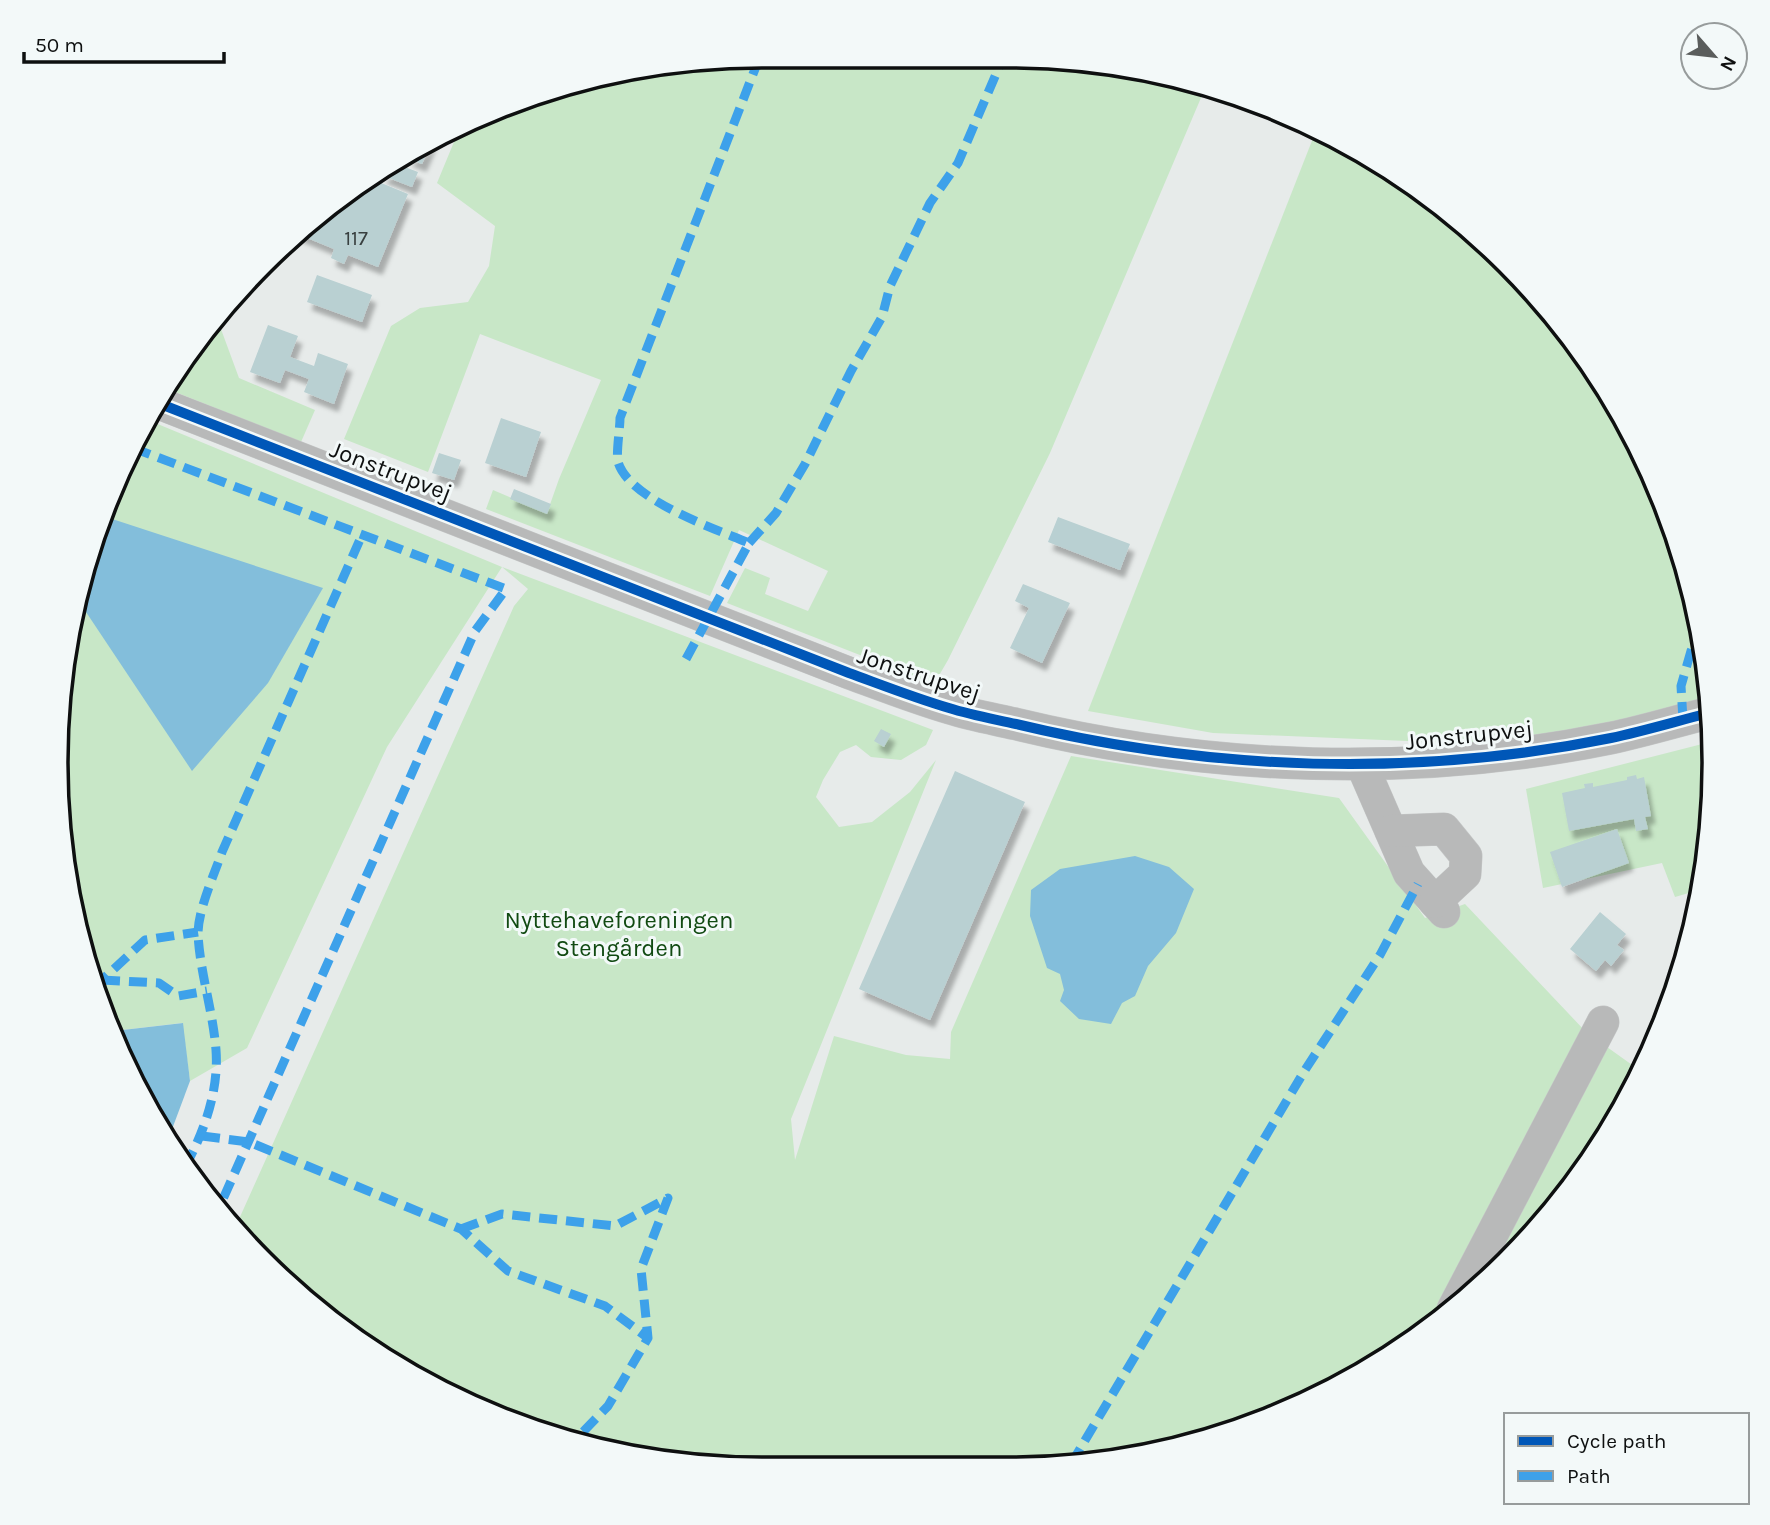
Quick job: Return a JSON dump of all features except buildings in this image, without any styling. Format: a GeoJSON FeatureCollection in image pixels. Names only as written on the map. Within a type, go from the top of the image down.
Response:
{"type":"FeatureCollection","features":[{"type":"Feature","properties":{"kind":"street","name":"Jonstrupvej"},"geometry":{"type":"LineString","coordinates":[[166,406],[836,668],[949,708],[1068,737],[1157,752],[1251,762],[1362,765],[1495,756],[1611,738],[1700,715]]}},
{"type":"Feature","properties":{"kind":"street"},"geometry":{"type":"LineString","coordinates":[[1362,765],[1409,873],[1439,907],[1465,874],[1466,856],[1444,829],[1391,831]]}},
{"type":"Feature","properties":{"kind":"street"},"geometry":{"type":"LineString","coordinates":[[1464,1285],[1602,1022]]}},
{"type":"Feature","properties":{"kind":"green space"},"geometry":{"type":"Polygon","coordinates":[[[762,68],[1008,68],[1098,74],[1202,96],[1050,453],[934,684],[727,603],[745,568],[770,578],[765,594],[808,611],[828,571],[739,530],[710,596],[486,509],[493,490],[547,513],[601,380],[480,334],[428,472],[344,439],[391,326],[420,308],[468,302],[489,266],[495,226],[437,183],[455,140],[539,105],[583,92],[672,74],[762,68]]]}},
{"type":"Feature","properties":{"kind":"green space"},"geometry":{"type":"Polygon","coordinates":[[[1313,139],[1393,185],[1465,241],[1529,305],[1585,377],[1630,455],[1665,539],[1688,627],[1699,703],[1623,722],[1479,744],[1213,733],[1088,711],[1313,139]]]}},
{"type":"Feature","properties":{"kind":"green space"},"geometry":{"type":"Polygon","coordinates":[[[221,329],[239,378],[315,410],[301,442],[175,392],[221,329]]]}},
{"type":"Feature","properties":{"kind":"green space"},"geometry":{"type":"Polygon","coordinates":[[[157,424],[502,567],[387,747],[247,1048],[190,1081],[182,1023],[122,1030],[121,1028],[105,986],[82,898],[74,853],[68,762],[74,672],[92,583],[121,497],[157,424]]]}},
{"type":"Feature","properties":{"kind":"green space","name":"Nyttehaveforeningen Stengården"},"geometry":{"type":"Polygon","coordinates":[[[502,567],[933,730],[926,745],[901,760],[871,757],[856,745],[840,752],[816,797],[839,827],[872,822],[910,792],[936,760],[791,1119],[795,1160],[834,1036],[906,1055],[950,1059],[951,1032],[1071,756],[1339,798],[1425,918],[1465,904],[1586,1032],[1632,1065],[1609,1110],[1558,1185],[1507,1243],[1483,1228],[1447,1299],[1393,1340],[1355,1364],[1273,1404],[1231,1420],[1143,1443],[1053,1455],[762,1457],[672,1451],[627,1443],[539,1420],[497,1404],[415,1364],[377,1340],[305,1284],[239,1218],[514,606],[528,589],[502,567]]]}},
{"type":"Feature","properties":{"kind":"green space"},"geometry":{"type":"Polygon","coordinates":[[[1701,744],[1700,808],[1689,893],[1675,897],[1662,863],[1543,888],[1526,789],[1701,744]]]}},
{"type":"Feature","properties":{"kind":"water"},"geometry":{"type":"Polygon","coordinates":[[[113,519],[323,588],[268,683],[192,771],[86,611],[113,519]]]}},
{"type":"Feature","properties":{"kind":"water"},"geometry":{"type":"Polygon","coordinates":[[[1135,856],[1169,867],[1194,889],[1176,933],[1148,966],[1135,996],[1122,1003],[1111,1024],[1079,1019],[1060,1001],[1064,990],[1060,974],[1047,968],[1030,916],[1031,890],[1060,869],[1135,856]]]}},
{"type":"Feature","properties":{"kind":"water"},"geometry":{"type":"Polygon","coordinates":[[[183,1023],[190,1081],[172,1128],[140,1070],[122,1030],[183,1023]]]}},
{"type":"Feature","properties":{"kind":"marked path"},"geometry":{"type":"LineString","coordinates":[[686,659],[749,543],[675,512],[638,489],[625,476],[618,462],[620,418],[755,68]]}},
{"type":"Feature","properties":{"kind":"marked path"},"geometry":{"type":"LineString","coordinates":[[749,543],[776,513],[805,464],[851,371],[882,317],[890,286],[930,203],[958,163],[999,68]]}},
{"type":"Feature","properties":{"kind":"marked path"},"geometry":{"type":"LineString","coordinates":[[142,451],[506,589],[475,631],[223,1199]]}},
{"type":"Feature","properties":{"kind":"marked path"},"geometry":{"type":"LineString","coordinates":[[191,1156],[209,1111],[216,1065],[214,1035],[198,934],[203,904],[222,852],[362,535]]}},
{"type":"Feature","properties":{"kind":"marked path"},"geometry":{"type":"LineString","coordinates":[[1683,720],[1681,686],[1692,649]]}},
{"type":"Feature","properties":{"kind":"marked path"},"geometry":{"type":"LineString","coordinates":[[1078,1453],[1305,1070],[1380,955],[1418,884]]}},
{"type":"Feature","properties":{"kind":"marked path"},"geometry":{"type":"LineString","coordinates":[[103,979],[145,940],[198,932]]}},
{"type":"Feature","properties":{"kind":"marked path"},"geometry":{"type":"LineString","coordinates":[[103,980],[159,983],[178,996],[207,991]]}},
{"type":"Feature","properties":{"kind":"marked path"},"geometry":{"type":"LineString","coordinates":[[202,1136],[249,1142],[461,1229],[508,1271],[605,1306],[648,1338]]}},
{"type":"Feature","properties":{"kind":"marked path"},"geometry":{"type":"LineString","coordinates":[[461,1229],[502,1214],[615,1226],[668,1198],[641,1269],[648,1338],[608,1406],[582,1433]]}},
{"type":"Feature","properties":{"kind":"cycle path"},"geometry":{"type":"LineString","coordinates":[[166,406],[849,673],[966,713],[1090,740],[1238,760],[1388,764],[1537,751],[1611,738],[1700,715]]}}]}
